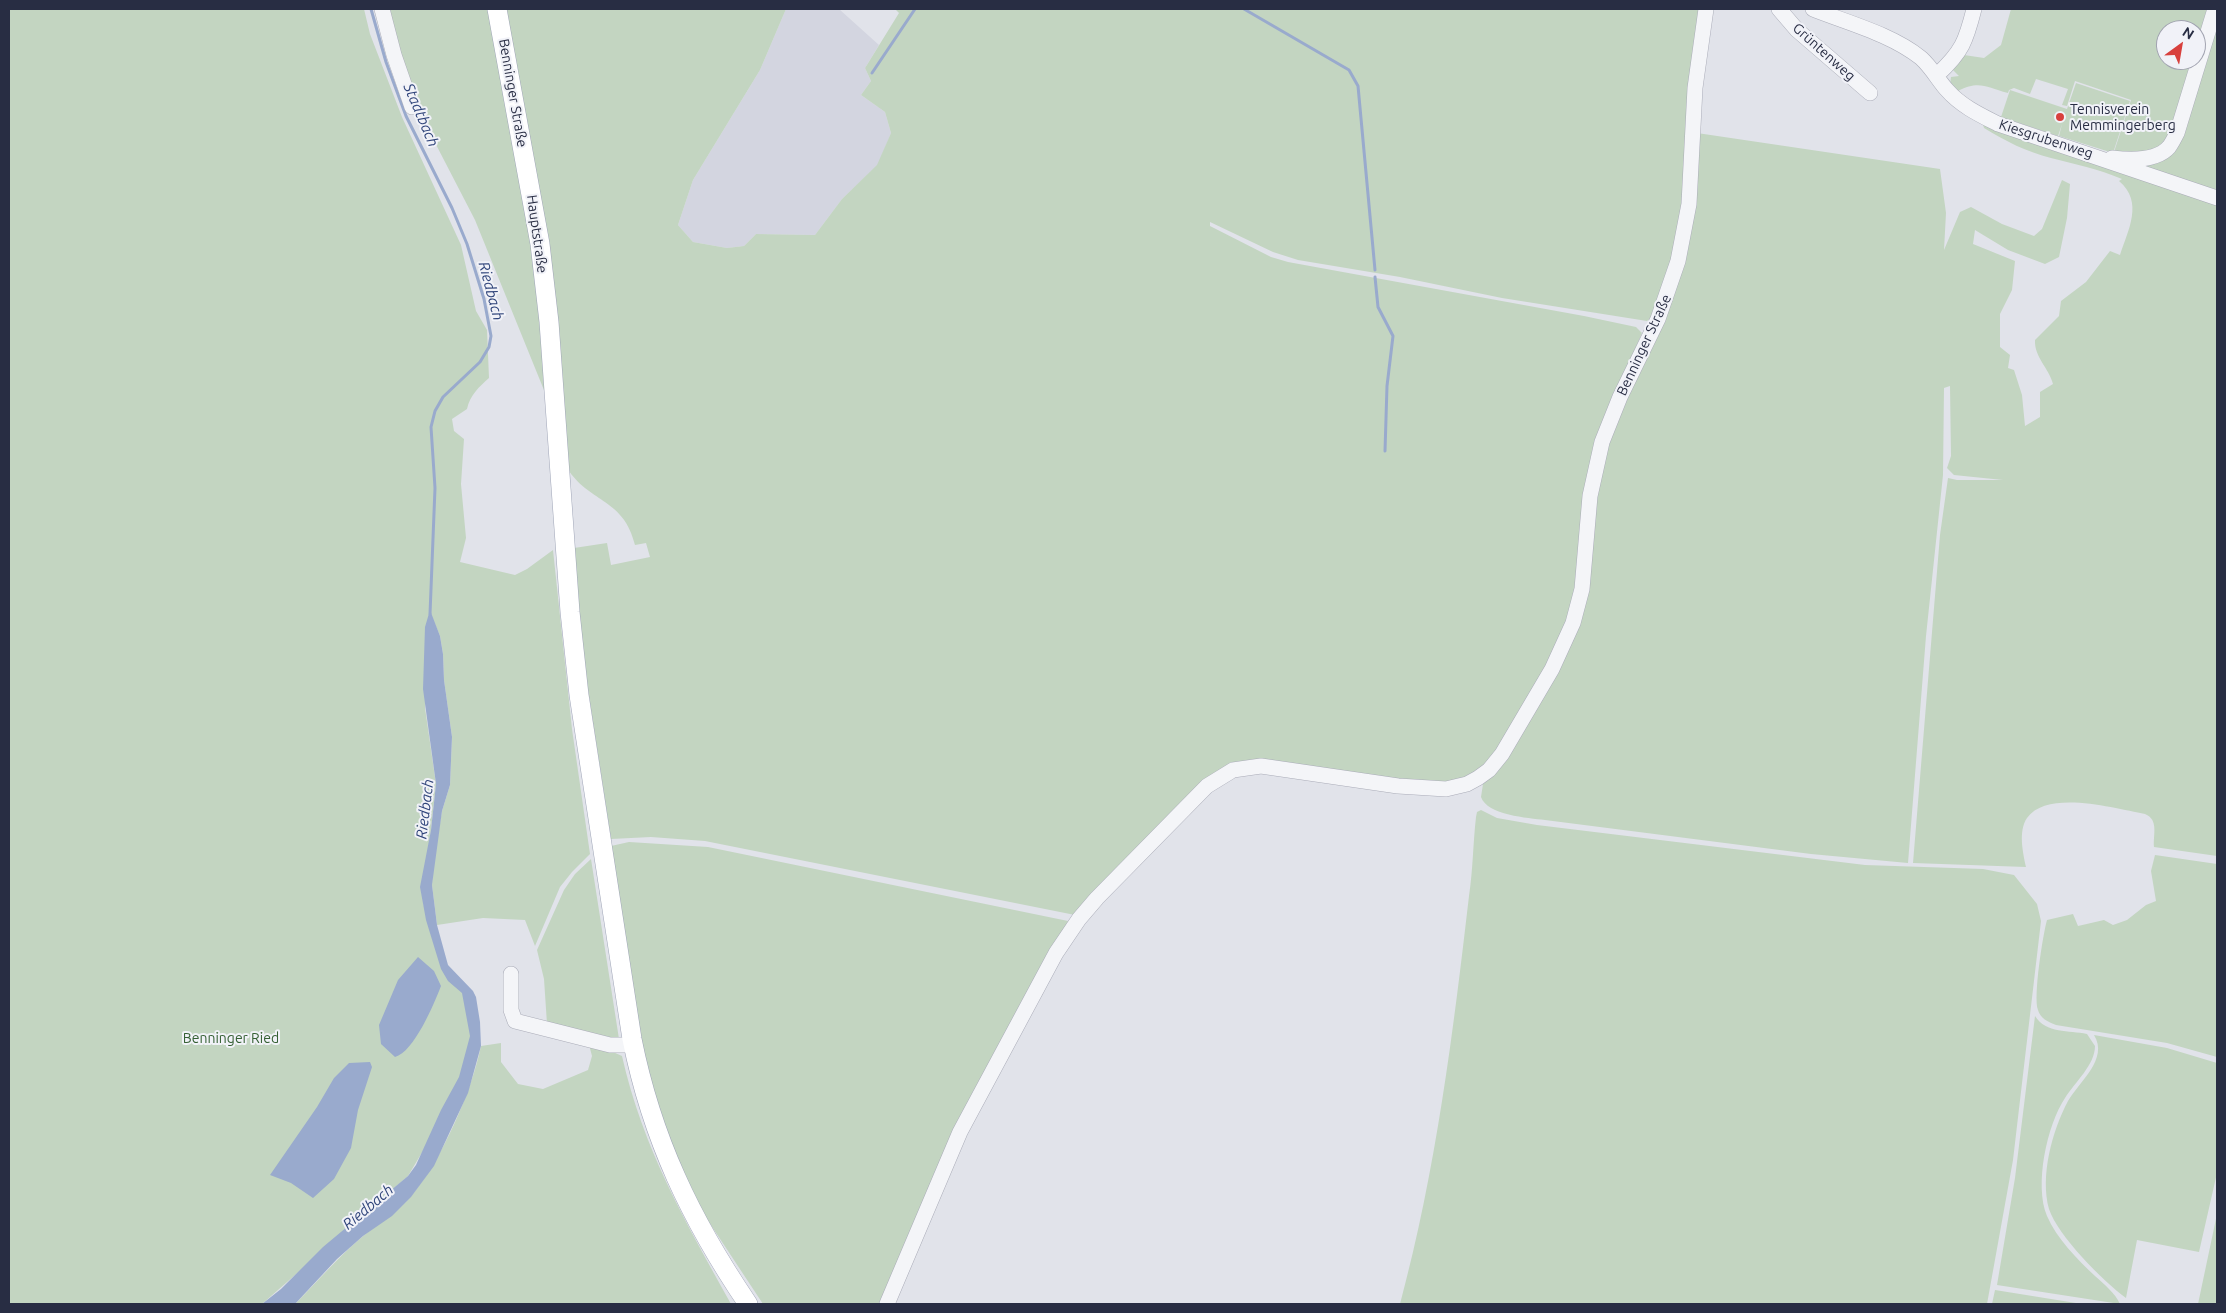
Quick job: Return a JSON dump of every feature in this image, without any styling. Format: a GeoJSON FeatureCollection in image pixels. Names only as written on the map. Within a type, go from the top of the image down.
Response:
{"type":"FeatureCollection","features":[{"type":"Feature","properties":{"kind":"main road","name":"Benninger Straße"},"geometry":{"type":"LineString","coordinates":[[498,9],[529,178]]}},
{"type":"Feature","properties":{"kind":"main road","name":"Hauptstraße"},"geometry":{"type":"LineString","coordinates":[[529,178],[545,291],[570,612],[578,686],[633,1045],[652,1120],[671,1168],[701,1227],[748,1304]]}},
{"type":"Feature","properties":{"kind":"street"},"geometry":{"type":"LineString","coordinates":[[382,9],[394,55],[412,107]]}},
{"type":"Feature","properties":{"kind":"street","name":"Benninger Straße"},"geometry":{"type":"LineString","coordinates":[[887,1304],[960,1132],[1049,966],[1079,919],[1097,898],[1207,786],[1233,770],[1272,766],[1431,790],[1456,788],[1478,778],[1489,770],[1502,754],[1561,653],[1573,623],[1580,599],[1590,496],[1602,442],[1620,397],[1658,319],[1681,247],[1689,204],[1696,80],[1706,9]]}},
{"type":"Feature","properties":{"kind":"street","name":"Grüntenweg"},"geometry":{"type":"LineString","coordinates":[[1779,9],[1797,30],[1870,93]]}},
{"type":"Feature","properties":{"kind":"street","name":"Kiesgrubenweg"},"geometry":{"type":"LineString","coordinates":[[1813,9],[1904,47],[1921,58],[1937,75],[1947,90],[1971,110],[1998,124],[2045,141],[2099,156],[2143,174],[2217,198]]}},
{"type":"Feature","properties":{"kind":"street"},"geometry":{"type":"LineString","coordinates":[[1937,75],[1960,52],[1968,35],[1974,9]]}},
{"type":"Feature","properties":{"kind":"street"},"geometry":{"type":"LineString","coordinates":[[2099,156],[2138,159],[2156,156],[2169,147],[2177,133],[2215,9]]}},
{"type":"Feature","properties":{"kind":"street"},"geometry":{"type":"LineString","coordinates":[[511,974],[510,1010],[515,1021],[610,1045],[633,1045]]}},
{"type":"Feature","properties":{"kind":"shaded area"},"geometry":{"type":"Polygon","coordinates":[[[786,9],[839,9],[879,45],[865,68],[871,81],[861,95],[885,112],[891,133],[878,165],[842,199],[815,235],[756,234],[744,246],[727,248],[693,242],[678,225],[693,180],[760,70],[786,9]]]}},
{"type":"Feature","properties":{"kind":"green space","name":"Benninger Ried"},"geometry":{"type":"Polygon","coordinates":[[[9,9],[364,9],[370,34],[402,117],[461,245],[476,311],[487,330],[489,378],[473,395],[467,409],[452,419],[454,431],[464,439],[461,484],[466,538],[460,562],[515,575],[527,569],[553,550],[572,729],[590,854],[560,887],[535,946],[525,920],[483,918],[437,925],[432,885],[433,865],[442,811],[450,785],[452,737],[440,636],[430,612],[425,708],[436,784],[423,902],[434,943],[463,991],[476,1035],[456,1095],[408,1176],[262,1304],[9,1304],[9,9]]]}},
{"type":"Feature","properties":{"kind":"green space"},"geometry":{"type":"Polygon","coordinates":[[[387,9],[492,9],[531,233],[548,400],[475,220],[430,133],[416,101],[387,9]]]}},
{"type":"Feature","properties":{"kind":"green space"},"geometry":{"type":"Polygon","coordinates":[[[506,9],[786,9],[760,70],[693,180],[678,225],[693,242],[727,248],[744,246],[756,234],[815,235],[842,199],[877,165],[891,133],[885,112],[861,95],[871,81],[865,68],[899,13],[895,9],[1700,9],[1678,238],[1651,318],[1647,321],[1502,298],[1400,277],[1298,260],[1273,252],[1210,222],[1210,226],[1271,257],[1288,262],[1584,316],[1636,327],[1642,333],[1621,382],[1566,631],[1510,735],[1476,775],[1449,784],[1243,763],[1075,915],[705,841],[651,837],[611,839],[581,645],[574,548],[607,543],[611,565],[650,557],[646,543],[635,545],[630,530],[615,510],[587,490],[569,471],[506,9]]]}},
{"type":"Feature","properties":{"kind":"green space"},"geometry":{"type":"Polygon","coordinates":[[[2011,9],[2212,9],[2206,29],[2206,20],[2156,20],[2156,70],[2193,70],[2173,137],[2155,153],[2113,155],[2131,100],[2075,81],[2067,106],[2062,105],[2068,89],[2036,79],[2030,94],[2014,88],[2009,90],[2008,93],[1977,85],[1958,91],[1950,85],[1951,77],[1959,76],[1952,69],[1964,55],[1984,58],[2001,45],[2011,9]]]}},
{"type":"Feature","properties":{"kind":"green space"},"geometry":{"type":"Polygon","coordinates":[[[2217,11],[2217,195],[2127,163],[2166,154],[2196,70],[2206,70],[2206,42],[2217,11]]]}},
{"type":"Feature","properties":{"kind":"green space","name":"Tennisverein Memmingerberg"},"geometry":{"type":"Polygon","coordinates":[[[2076,83],[2130,101],[2113,153],[2059,136],[2062,124],[2058,136],[2001,117],[2010,90],[2067,109],[2076,83]]]}},
{"type":"Feature","properties":{"kind":"green space"},"geometry":{"type":"Polygon","coordinates":[[[1982,121],[2217,203],[2217,856],[2154,847],[2154,824],[2145,814],[2100,805],[2066,803],[2050,804],[2037,809],[2027,818],[2024,823],[2022,836],[2026,867],[1913,863],[1940,535],[1948,478],[1957,480],[2003,480],[1954,475],[1947,468],[1951,456],[1950,386],[1944,388],[1943,475],[1926,636],[1908,863],[1811,854],[1529,818],[1499,812],[1491,808],[1481,797],[1483,784],[1565,653],[1594,503],[1612,431],[1658,331],[1697,133],[1940,169],[1946,213],[1944,250],[1960,212],[1971,207],[2002,224],[2034,236],[2042,229],[2062,180],[2070,184],[2067,218],[2059,257],[2045,264],[2008,250],[1975,230],[1973,244],[2015,261],[2012,290],[2000,314],[2000,347],[2010,355],[2008,368],[2014,370],[2022,395],[2025,426],[2040,417],[2040,392],[2053,384],[2039,357],[2035,340],[2059,316],[2061,301],[2086,282],[2110,251],[2120,255],[2132,216],[2131,198],[2127,189],[2119,181],[2122,179],[2042,156],[2008,142],[1984,128],[1982,121]]]}},
{"type":"Feature","properties":{"kind":"green space"},"geometry":{"type":"Polygon","coordinates":[[[1481,810],[1497,818],[1537,825],[1865,865],[1983,869],[2014,875],[2037,904],[2041,921],[2013,1160],[1987,1304],[1400,1304],[1424,1203],[1442,1102],[1457,999],[1476,817],[1477,812],[1481,810]]]}},
{"type":"Feature","properties":{"kind":"green space"},"geometry":{"type":"Polygon","coordinates":[[[629,842],[708,847],[1068,921],[881,1304],[763,1304],[695,1201],[678,1169],[644,1071],[611,846],[629,842]]]}},
{"type":"Feature","properties":{"kind":"green space"},"geometry":{"type":"Polygon","coordinates":[[[2155,855],[2217,864],[2217,1057],[2167,1043],[2056,1025],[2042,1017],[2038,1010],[2038,980],[2047,920],[2073,914],[2078,926],[2104,920],[2113,925],[2127,920],[2146,905],[2156,901],[2151,871],[2155,855]]]}},
{"type":"Feature","properties":{"kind":"green space"},"geometry":{"type":"Polygon","coordinates":[[[591,859],[619,1039],[547,1024],[544,979],[537,950],[564,890],[575,874],[591,859]]]}},
{"type":"Feature","properties":{"kind":"green space"},"geometry":{"type":"Polygon","coordinates":[[[2035,1016],[2045,1026],[2052,1029],[2087,1034],[2095,1046],[2092,1060],[2065,1098],[2053,1123],[2044,1156],[2042,1172],[2043,1203],[2051,1224],[2062,1241],[2106,1285],[2120,1304],[1997,1285],[2015,1178],[2035,1016]]]}},
{"type":"Feature","properties":{"kind":"green space"},"geometry":{"type":"Polygon","coordinates":[[[2094,1035],[2167,1048],[2217,1063],[2217,1173],[2199,1252],[2137,1240],[2126,1298],[2106,1281],[2071,1245],[2054,1220],[2049,1209],[2047,1196],[2046,1182],[2049,1154],[2057,1126],[2068,1101],[2091,1070],[2095,1061],[2098,1053],[2098,1044],[2094,1035]]]}},
{"type":"Feature","properties":{"kind":"green space"},"geometry":{"type":"Polygon","coordinates":[[[588,1041],[622,1056],[641,1122],[667,1184],[731,1304],[295,1304],[353,1245],[406,1202],[422,1181],[434,1164],[454,1125],[470,1084],[481,1046],[501,1043],[501,1062],[518,1084],[543,1089],[588,1070],[592,1056],[588,1041]]]}},
{"type":"Feature","properties":{"kind":"green space"},"geometry":{"type":"Polygon","coordinates":[[[2217,1214],[2217,1304],[2198,1304],[2217,1214]]]}},
{"type":"Feature","properties":{"kind":"green space"},"geometry":{"type":"Polygon","coordinates":[[[1995,1290],[2082,1304],[1992,1304],[1995,1290]]]}},
{"type":"Feature","properties":{"kind":"water"},"geometry":{"type":"Polygon","coordinates":[[[430,610],[440,636],[452,737],[450,785],[442,811],[432,885],[437,925],[448,965],[473,991],[476,997],[481,1046],[468,1093],[434,1166],[411,1197],[392,1216],[363,1236],[337,1259],[295,1304],[262,1304],[281,1289],[323,1247],[408,1176],[416,1165],[441,1110],[459,1077],[470,1036],[462,993],[448,981],[441,969],[426,920],[420,887],[431,830],[436,784],[423,689],[425,627],[430,610]]]}},
{"type":"Feature","properties":{"kind":"water"},"geometry":{"type":"Polygon","coordinates":[[[418,957],[434,971],[441,986],[416,1037],[402,1053],[395,1057],[381,1044],[379,1025],[398,980],[418,957]]]}},
{"type":"Feature","properties":{"kind":"water"},"geometry":{"type":"Polygon","coordinates":[[[370,1062],[372,1067],[358,1110],[351,1148],[334,1179],[313,1198],[291,1183],[270,1175],[317,1107],[334,1078],[349,1063],[370,1062]]]}},
{"type":"Feature","properties":{"kind":"waterway","name":"Riedbach"},"geometry":{"type":"LineString","coordinates":[[371,9],[386,62],[406,116],[452,208],[467,244],[484,299],[491,336],[489,347],[480,362],[443,397],[435,411],[431,427],[435,488],[430,614]]}},
{"type":"Feature","properties":{"kind":"waterway"},"geometry":{"type":"LineString","coordinates":[[872,73],[915,9]]}},
{"type":"Feature","properties":{"kind":"waterway"},"geometry":{"type":"LineString","coordinates":[[1244,9],[1349,70],[1358,86],[1375,270]]}},
{"type":"Feature","properties":{"kind":"waterway"},"geometry":{"type":"LineString","coordinates":[[1375,277],[1378,307],[1393,336],[1387,386],[1385,451]]}},
{"type":"Feature","properties":{"kind":"place","name":"Tennisverein Memmingerberg"},"geometry":{"type":"Point","coordinates":[2060,117]}},
{"type":"Feature","properties":{"kind":"water label","name":"Stadtbach"},"geometry":{"type":"Point","coordinates":[421,115]}}]}
